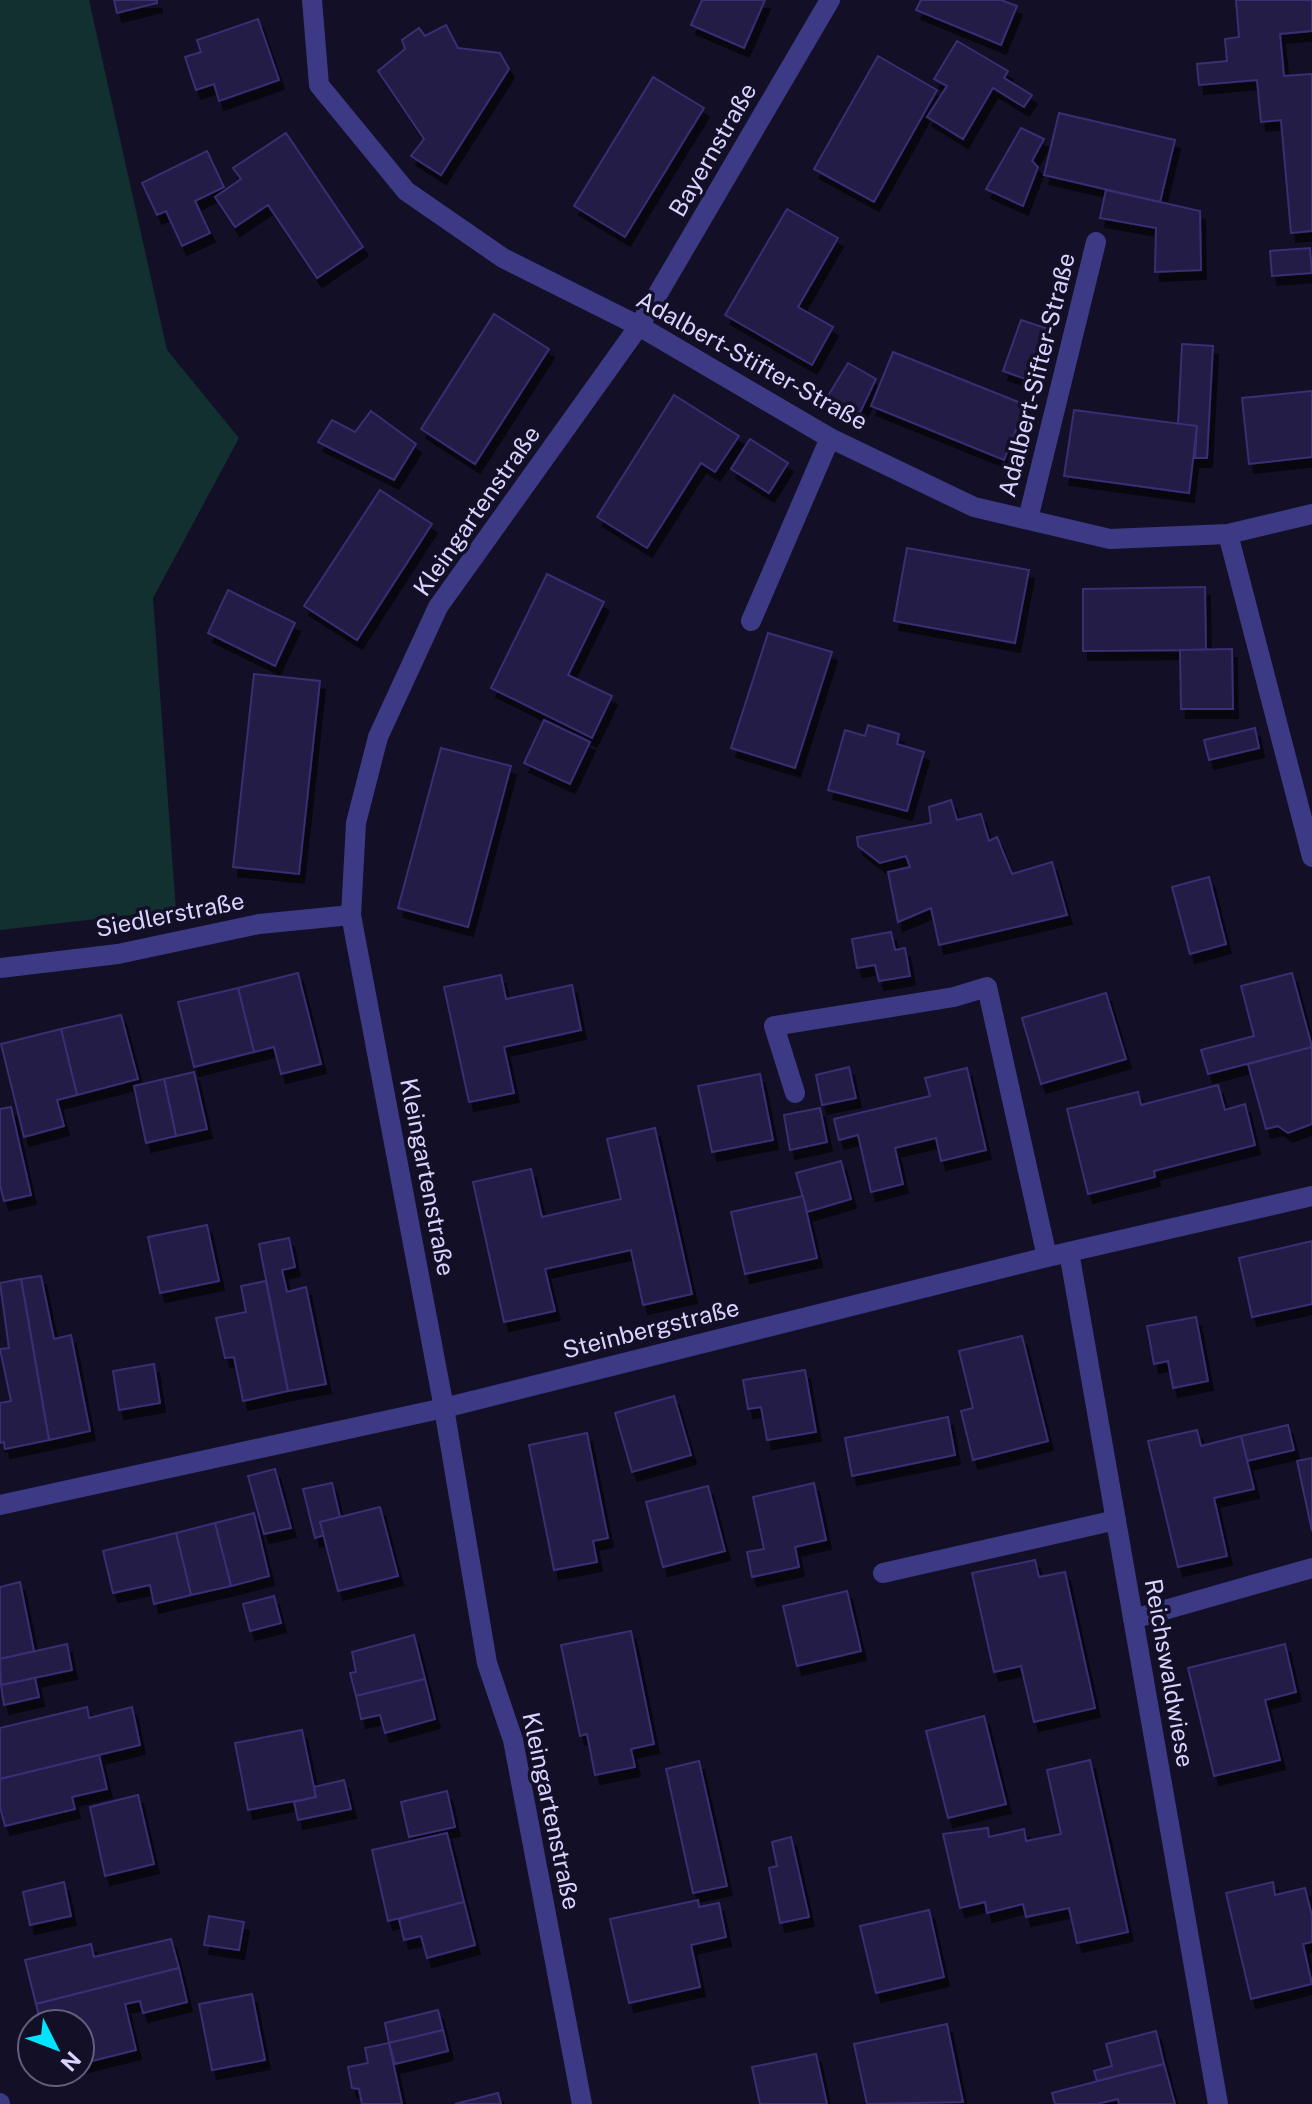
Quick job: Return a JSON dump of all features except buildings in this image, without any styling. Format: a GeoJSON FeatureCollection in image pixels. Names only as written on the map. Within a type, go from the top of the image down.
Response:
{"type":"FeatureCollection","features":[{"type":"Feature","properties":{"kind":"street","name":"Adalbert-Stifter-Straße"},"geometry":{"type":"LineString","coordinates":[[312,0],[319,85],[406,191],[503,258],[639,326],[830,438],[974,507],[1110,539],[1228,534],[1312,514]]}},
{"type":"Feature","properties":{"kind":"street","name":"Bayernstraße"},"geometry":{"type":"LineString","coordinates":[[639,326],[830,0]]}},
{"type":"Feature","properties":{"kind":"street","name":"Adalbert-Sifter-Straße"},"geometry":{"type":"LineString","coordinates":[[1028,519],[1096,242]]}},
{"type":"Feature","properties":{"kind":"street","name":"Kleingartenstraße"},"geometry":{"type":"LineString","coordinates":[[582,2104],[513,1740],[487,1663],[444,1408],[351,915],[356,823],[378,737],[438,607],[639,326]]}},
{"type":"Feature","properties":{"kind":"street"},"geometry":{"type":"LineString","coordinates":[[751,621],[830,438]]}},
{"type":"Feature","properties":{"kind":"street"},"geometry":{"type":"LineString","coordinates":[[1228,534],[1312,857]]}},
{"type":"Feature","properties":{"kind":"street","name":"Siedlerstraße"},"geometry":{"type":"LineString","coordinates":[[0,968],[118,954],[259,924],[351,915]]}},
{"type":"Feature","properties":{"kind":"street"},"geometry":{"type":"LineString","coordinates":[[795,1093],[774,1026],[954,997],[987,987],[1047,1257]]}},
{"type":"Feature","properties":{"kind":"street","name":"Steinbergstraße"},"geometry":{"type":"LineString","coordinates":[[0,1505],[444,1408],[1047,1257],[1312,1196]]}},
{"type":"Feature","properties":{"kind":"street","name":"Reichswaldwiese"},"geometry":{"type":"LineString","coordinates":[[1069,1252],[1218,2104]]}},
{"type":"Feature","properties":{"kind":"street"},"geometry":{"type":"LineString","coordinates":[[883,1573],[1116,1520]]}},
{"type":"Feature","properties":{"kind":"street"},"geometry":{"type":"LineString","coordinates":[[1133,1619],[1312,1568]]}},
{"type":"Feature","properties":{"kind":"green space"},"geometry":{"type":"Polygon","coordinates":[[[0,0],[89,0],[167,350],[239,438],[153,598],[176,910],[0,930],[0,0]]]}}]}
